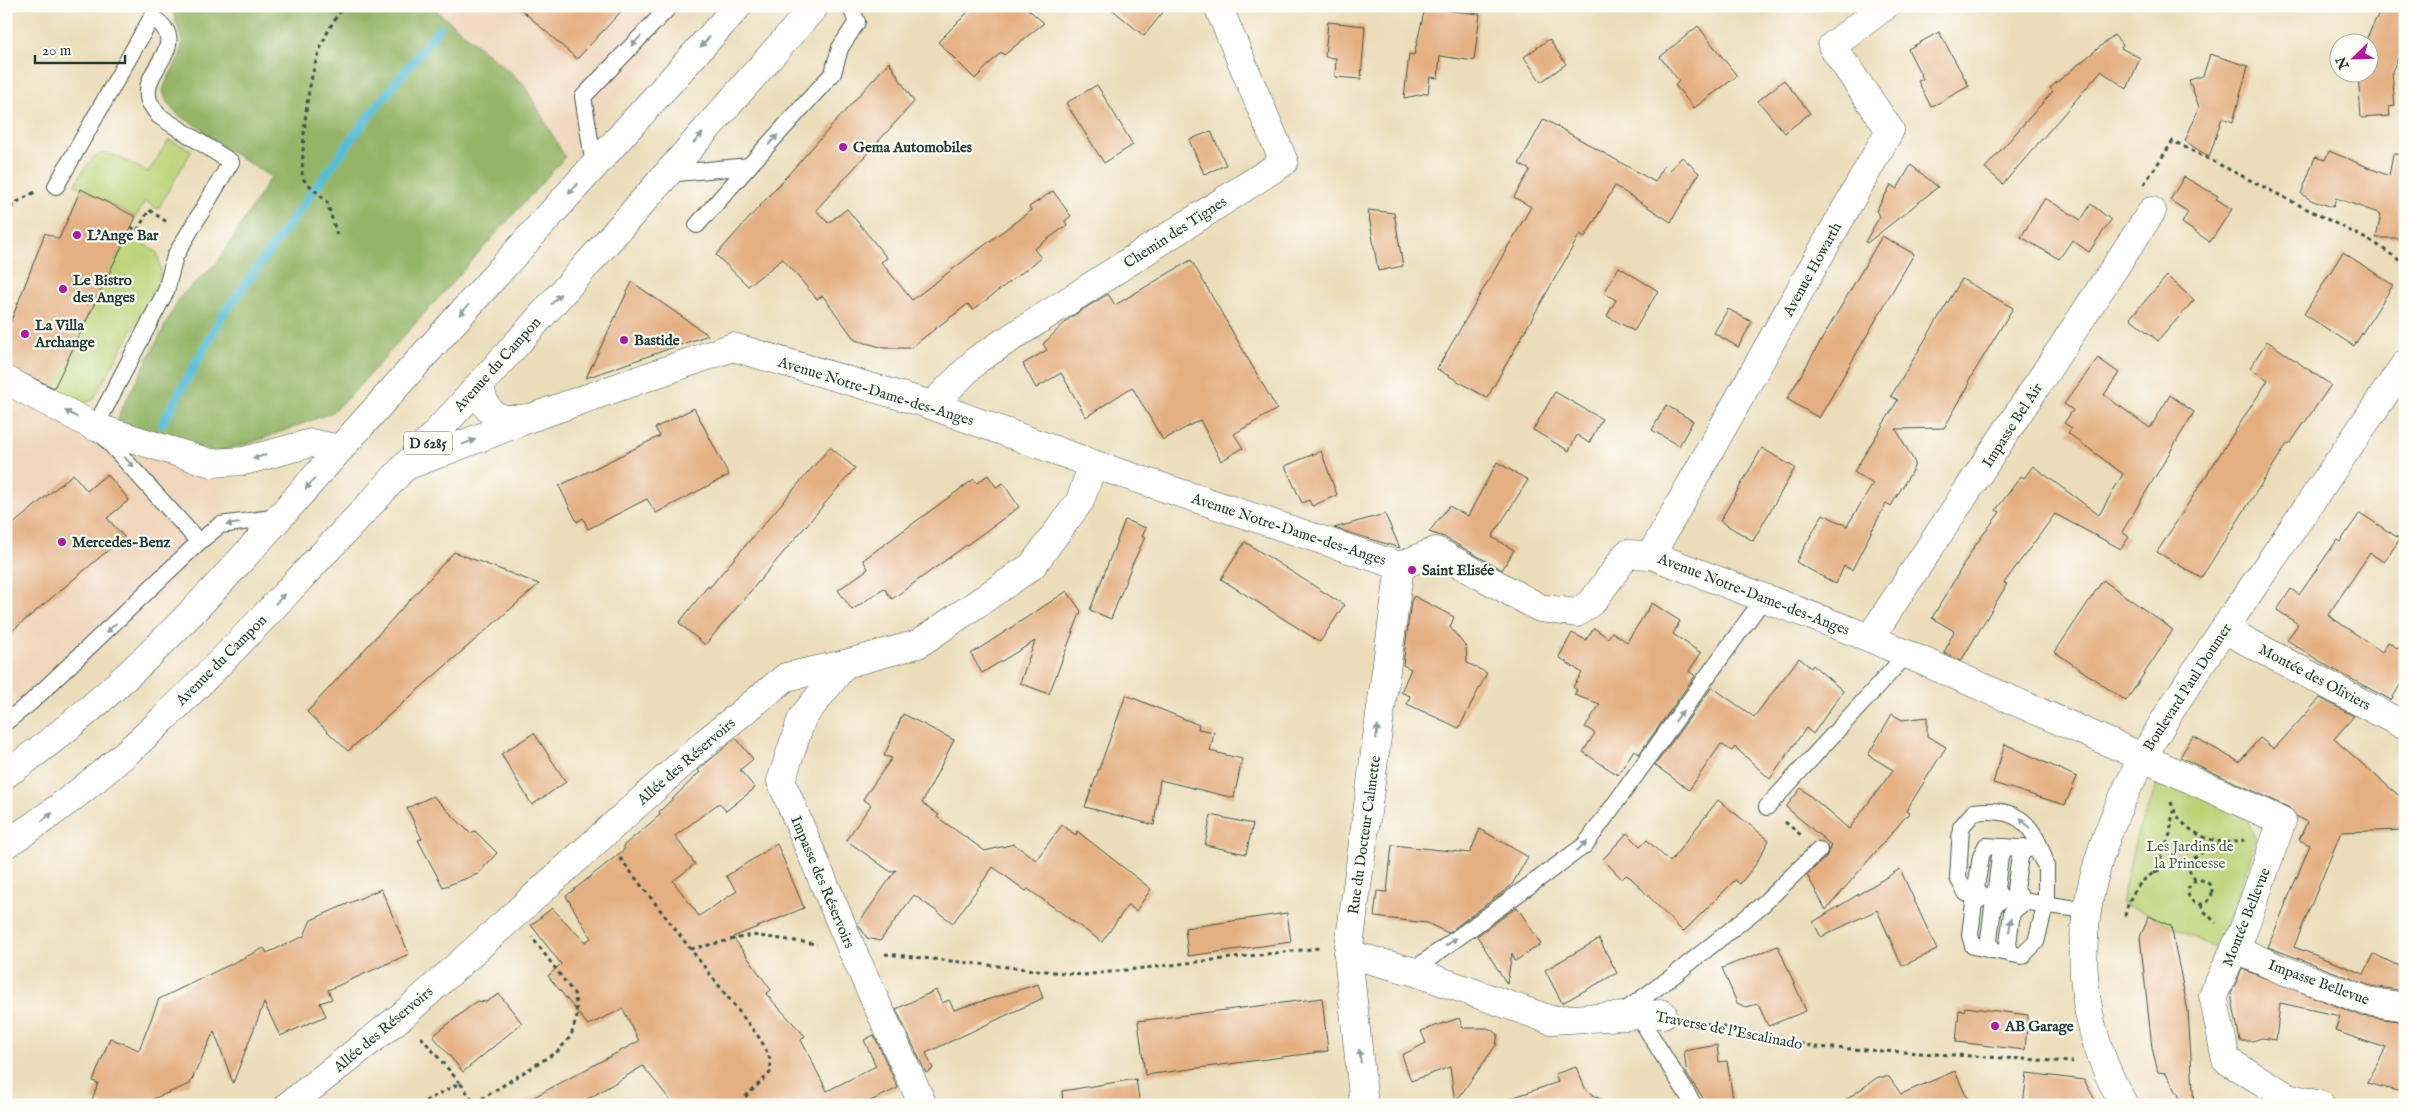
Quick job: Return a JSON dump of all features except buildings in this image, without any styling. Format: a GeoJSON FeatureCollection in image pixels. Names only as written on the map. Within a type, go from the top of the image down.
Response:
{"type":"FeatureCollection","features":[{"type":"Feature","properties":{"kind":"street"},"geometry":{"type":"LineString","coordinates":[[6,774],[18,760],[59,736],[102,700],[174,632],[281,517],[738,6]]}},
{"type":"Feature","properties":{"kind":"street","name":"Avenue du Campon"},"geometry":{"type":"LineString","coordinates":[[6,844],[72,798],[135,746],[225,658],[407,466],[815,6]]}},
{"type":"Feature","properties":{"kind":"street","name":"Chemin des Tignes"},"geometry":{"type":"LineString","coordinates":[[932,405],[978,359],[1284,162],[1218,6]]}},
{"type":"Feature","properties":{"kind":"street","name":"Avenue Howarth"},"geometry":{"type":"LineString","coordinates":[[1651,555],[1890,130],[1832,46],[1885,6]]}},
{"type":"Feature","properties":{"kind":"street","name":"Impasse Bel Air"},"geometry":{"type":"LineString","coordinates":[[1870,638],[2152,211]]}},
{"type":"Feature","properties":{"kind":"street","name":"Avenue Notre-Dame-des-Anges"},"geometry":{"type":"LineString","coordinates":[[407,466],[533,417],[733,347],[932,405],[1093,464],[1400,566],[1436,551],[1540,608],[1577,613],[1593,601],[1627,554],[1651,555],[1870,638],[2143,757]]}},
{"type":"Feature","properties":{"kind":"street","name":"Boulevard Paul Doumer"},"geometry":{"type":"LineString","coordinates":[[2124,1105],[2104,1064],[2090,1013],[2083,963],[2086,910],[2095,871],[2109,828],[2164,718],[2405,364]]}},
{"type":"Feature","properties":{"kind":"street"},"geometry":{"type":"LineString","coordinates":[[6,380],[95,427],[211,463],[244,461],[311,443],[340,449]]}},
{"type":"Feature","properties":{"kind":"street","name":"Avenue Notre-Dame-des-Anges"},"geometry":{"type":"LineString","coordinates":[[480,384],[482,398],[493,414],[508,419],[533,417]]}},
{"type":"Feature","properties":{"kind":"street","name":"Allée des Réservoirs"},"geometry":{"type":"LineString","coordinates":[[289,1105],[403,1015],[706,742],[786,677],[845,664],[918,644],[1032,566],[1080,502],[1093,464]]}},
{"type":"Feature","properties":{"kind":"street","name":"Rue du Docteur Calmette"},"geometry":{"type":"LineString","coordinates":[[1364,1105],[1348,949],[1400,566]]}},
{"type":"Feature","properties":{"kind":"street","name":"Montée des Oliviers"},"geometry":{"type":"LineString","coordinates":[[2224,629],[2405,726]]}},
{"type":"Feature","properties":{"kind":"street","name":"Impasse des Réservoirs"},"geometry":{"type":"LineString","coordinates":[[845,664],[802,718],[781,781],[853,952],[923,1105]]}},
{"type":"Feature","properties":{"kind":"street"},"geometry":{"type":"LineString","coordinates":[[2143,757],[2282,820],[2280,825]]}},
{"type":"Feature","properties":{"kind":"street","name":"Montée Bellevue"},"geometry":{"type":"LineString","coordinates":[[2280,825],[2235,949],[2213,995],[2226,1060],[2288,1097],[2320,1105]]}},
{"type":"Feature","properties":{"kind":"street"},"geometry":{"type":"LineString","coordinates":[[1348,949],[1552,1020],[1640,1015]]}},
{"type":"Feature","properties":{"kind":"street","name":"Impasse Bellevue"},"geometry":{"type":"LineString","coordinates":[[2235,949],[2280,969],[2367,1001],[2405,1007]]}},
{"type":"Feature","properties":{"kind":"lane"},"geometry":{"type":"LineString","coordinates":[[594,166],[583,97],[670,6]]}},
{"type":"Feature","properties":{"kind":"lane"},"geometry":{"type":"LineString","coordinates":[[697,225],[833,73],[840,48],[857,22],[850,6]]}},
{"type":"Feature","properties":{"kind":"lane"},"geometry":{"type":"LineString","coordinates":[[56,186],[155,11]]}},
{"type":"Feature","properties":{"kind":"lane"},"geometry":{"type":"LineString","coordinates":[[155,11],[165,28],[168,42],[167,51],[149,85],[148,96],[151,106],[159,116],[231,162],[175,256],[166,291],[95,427],[178,516],[199,542]]}},
{"type":"Feature","properties":{"kind":"lane"},"geometry":{"type":"LineString","coordinates":[[667,174],[749,166]]}},
{"type":"Feature","properties":{"kind":"lane"},"geometry":{"type":"LineString","coordinates":[[6,722],[44,691],[199,542],[220,525],[281,517]]}},
{"type":"Feature","properties":{"kind":"lane"},"geometry":{"type":"LineString","coordinates":[[1412,971],[1585,845],[1764,598]]}},
{"type":"Feature","properties":{"kind":"lane"},"geometry":{"type":"LineString","coordinates":[[1767,807],[1907,654]]}},
{"type":"Feature","properties":{"kind":"lane"},"geometry":{"type":"LineString","coordinates":[[1983,897],[1974,903],[1970,935],[1973,946],[2022,956],[2036,942],[2046,903],[2046,866],[2038,841],[2018,816],[1995,809],[1974,812],[1960,827],[1958,878],[1966,893],[1983,897],[2046,903],[2086,910]]}},
{"type":"Feature","properties":{"kind":"lane"},"geometry":{"type":"LineString","coordinates":[[1983,897],[1976,888],[1981,856],[1986,846],[2036,849],[2046,866]]}},
{"type":"Feature","properties":{"kind":"lane"},"geometry":{"type":"LineString","coordinates":[[2002,899],[1996,889],[2000,856],[2006,847]]}},
{"type":"Feature","properties":{"kind":"lane"},"geometry":{"type":"LineString","coordinates":[[2024,902],[2015,889],[2020,857],[2025,848]]}},
{"type":"Feature","properties":{"kind":"lane"},"geometry":{"type":"LineString","coordinates":[[1694,1105],[1640,1015],[1673,976],[1762,905],[1819,850]]}},
{"type":"Feature","properties":{"kind":"lane"},"geometry":{"type":"LineString","coordinates":[[1992,950],[1989,940],[1992,907],[2002,899]]}},
{"type":"Feature","properties":{"kind":"lane"},"geometry":{"type":"LineString","coordinates":[[2011,954],[2008,944],[2012,912],[2024,902]]}},
{"type":"Feature","properties":{"kind":"path"},"geometry":{"type":"LineString","coordinates":[[337,235],[327,202],[302,178],[303,130],[312,74],[331,23],[344,6]]}},
{"type":"Feature","properties":{"kind":"path"},"geometry":{"type":"LineString","coordinates":[[2152,211],[2134,198],[2174,141],[2376,244],[2405,264]]}},
{"type":"Feature","properties":{"kind":"path"},"geometry":{"type":"LineString","coordinates":[[131,228],[137,231],[149,210],[187,234]]}},
{"type":"Feature","properties":{"kind":"path"},"geometry":{"type":"LineString","coordinates":[[2168,792],[2173,810],[2186,827],[2214,841],[2226,843]]}},
{"type":"Feature","properties":{"kind":"path"},"geometry":{"type":"LineString","coordinates":[[1767,807],[1819,850]]}},
{"type":"Feature","properties":{"kind":"path"},"geometry":{"type":"LineString","coordinates":[[2154,874],[2170,834],[2173,810]]}},
{"type":"Feature","properties":{"kind":"path"},"geometry":{"type":"LineString","coordinates":[[2125,916],[2129,898],[2140,883],[2161,869],[2185,863],[2214,845],[2242,842],[2280,825]]}},
{"type":"Feature","properties":{"kind":"path"},"geometry":{"type":"LineString","coordinates":[[602,835],[761,1040],[771,1061],[770,1073],[742,1100]]}},
{"type":"Feature","properties":{"kind":"path"},"geometry":{"type":"LineString","coordinates":[[2185,863],[2195,880]]}},
{"type":"Feature","properties":{"kind":"path"},"geometry":{"type":"LineString","coordinates":[[2195,880],[2188,888],[2190,899],[2201,904],[2212,921]]}},
{"type":"Feature","properties":{"kind":"path"},"geometry":{"type":"LineString","coordinates":[[2195,880],[2206,881],[2212,890],[2209,901],[2201,904]]}},
{"type":"Feature","properties":{"kind":"path"},"geometry":{"type":"LineString","coordinates":[[403,1015],[476,1104],[558,1051],[571,1036],[577,1016],[575,995],[551,961],[514,916]]}},
{"type":"Feature","properties":{"kind":"path"},"geometry":{"type":"LineString","coordinates":[[691,949],[752,935],[853,952],[933,957],[1084,975],[1348,949]]}},
{"type":"Feature","properties":{"kind":"path","name":"Traverse de l'Escalinado"},"geometry":{"type":"LineString","coordinates":[[1640,1015],[1816,1047],[2104,1064]]}},
{"type":"Feature","properties":{"kind":"path"},"geometry":{"type":"LineString","coordinates":[[418,1105],[460,1084]]}},
{"type":"Feature","properties":{"kind":"shaded area"},"geometry":{"type":"Polygon","coordinates":[[[431,6],[703,6],[565,157],[523,83],[431,6]]]}},
{"type":"Feature","properties":{"kind":"shaded area"},"geometry":{"type":"Polygon","coordinates":[[[28,404],[85,440],[134,455],[215,471],[227,503],[205,544],[156,604],[6,733],[6,421],[28,404]]]}},
{"type":"Feature","properties":{"kind":"green space"},"geometry":{"type":"Polygon","coordinates":[[[174,6],[431,6],[523,83],[565,157],[352,394],[331,413],[254,442],[217,452],[117,423],[121,410],[180,297],[217,263],[271,177],[201,133],[204,129],[178,114],[168,104],[163,90],[179,58],[182,46],[174,16],[174,6]]]}},
{"type":"Feature","properties":{"kind":"green space"},"geometry":{"type":"Polygon","coordinates":[[[169,140],[192,150],[158,209],[145,201],[136,217],[75,185],[91,160],[106,153],[148,172],[169,140]]]}},
{"type":"Feature","properties":{"kind":"green space"},"geometry":{"type":"Polygon","coordinates":[[[127,235],[157,252],[161,270],[158,283],[93,400],[82,404],[52,391],[127,235]]]}},
{"type":"Feature","properties":{"kind":"green space","name":"Les Jardins de la Princesse"},"geometry":{"type":"Polygon","coordinates":[[[2177,782],[2248,821],[2256,841],[2218,950],[2150,915],[2121,903],[2136,837],[2157,785],[2177,782]]]}},
{"type":"Feature","properties":{"kind":"waterway"},"geometry":{"type":"LineString","coordinates":[[162,424],[222,316],[364,122],[439,29]]}},
{"type":"Feature","properties":{"kind":"place","name":"Gema Automobiles"},"geometry":{"type":"Point","coordinates":[843,147]}},
{"type":"Feature","properties":{"kind":"place","name":"L'Ange Bar"},"geometry":{"type":"Point","coordinates":[77,235]}},
{"type":"Feature","properties":{"kind":"place","name":"Le Bistro des Anges"},"geometry":{"type":"Point","coordinates":[63,289]}},
{"type":"Feature","properties":{"kind":"place","name":"La Villa Archange"},"geometry":{"type":"Point","coordinates":[25,334]}},
{"type":"Feature","properties":{"kind":"place","name":"Bastide"},"geometry":{"type":"Point","coordinates":[624,340]}},
{"type":"Feature","properties":{"kind":"place","name":"Mercedes-Benz"},"geometry":{"type":"Point","coordinates":[62,542]}},
{"type":"Feature","properties":{"kind":"place","name":"Saint Elisée"},"geometry":{"type":"Point","coordinates":[1412,570]}},
{"type":"Feature","properties":{"kind":"place","name":"AB Garage"},"geometry":{"type":"Point","coordinates":[1995,1026]}}]}
